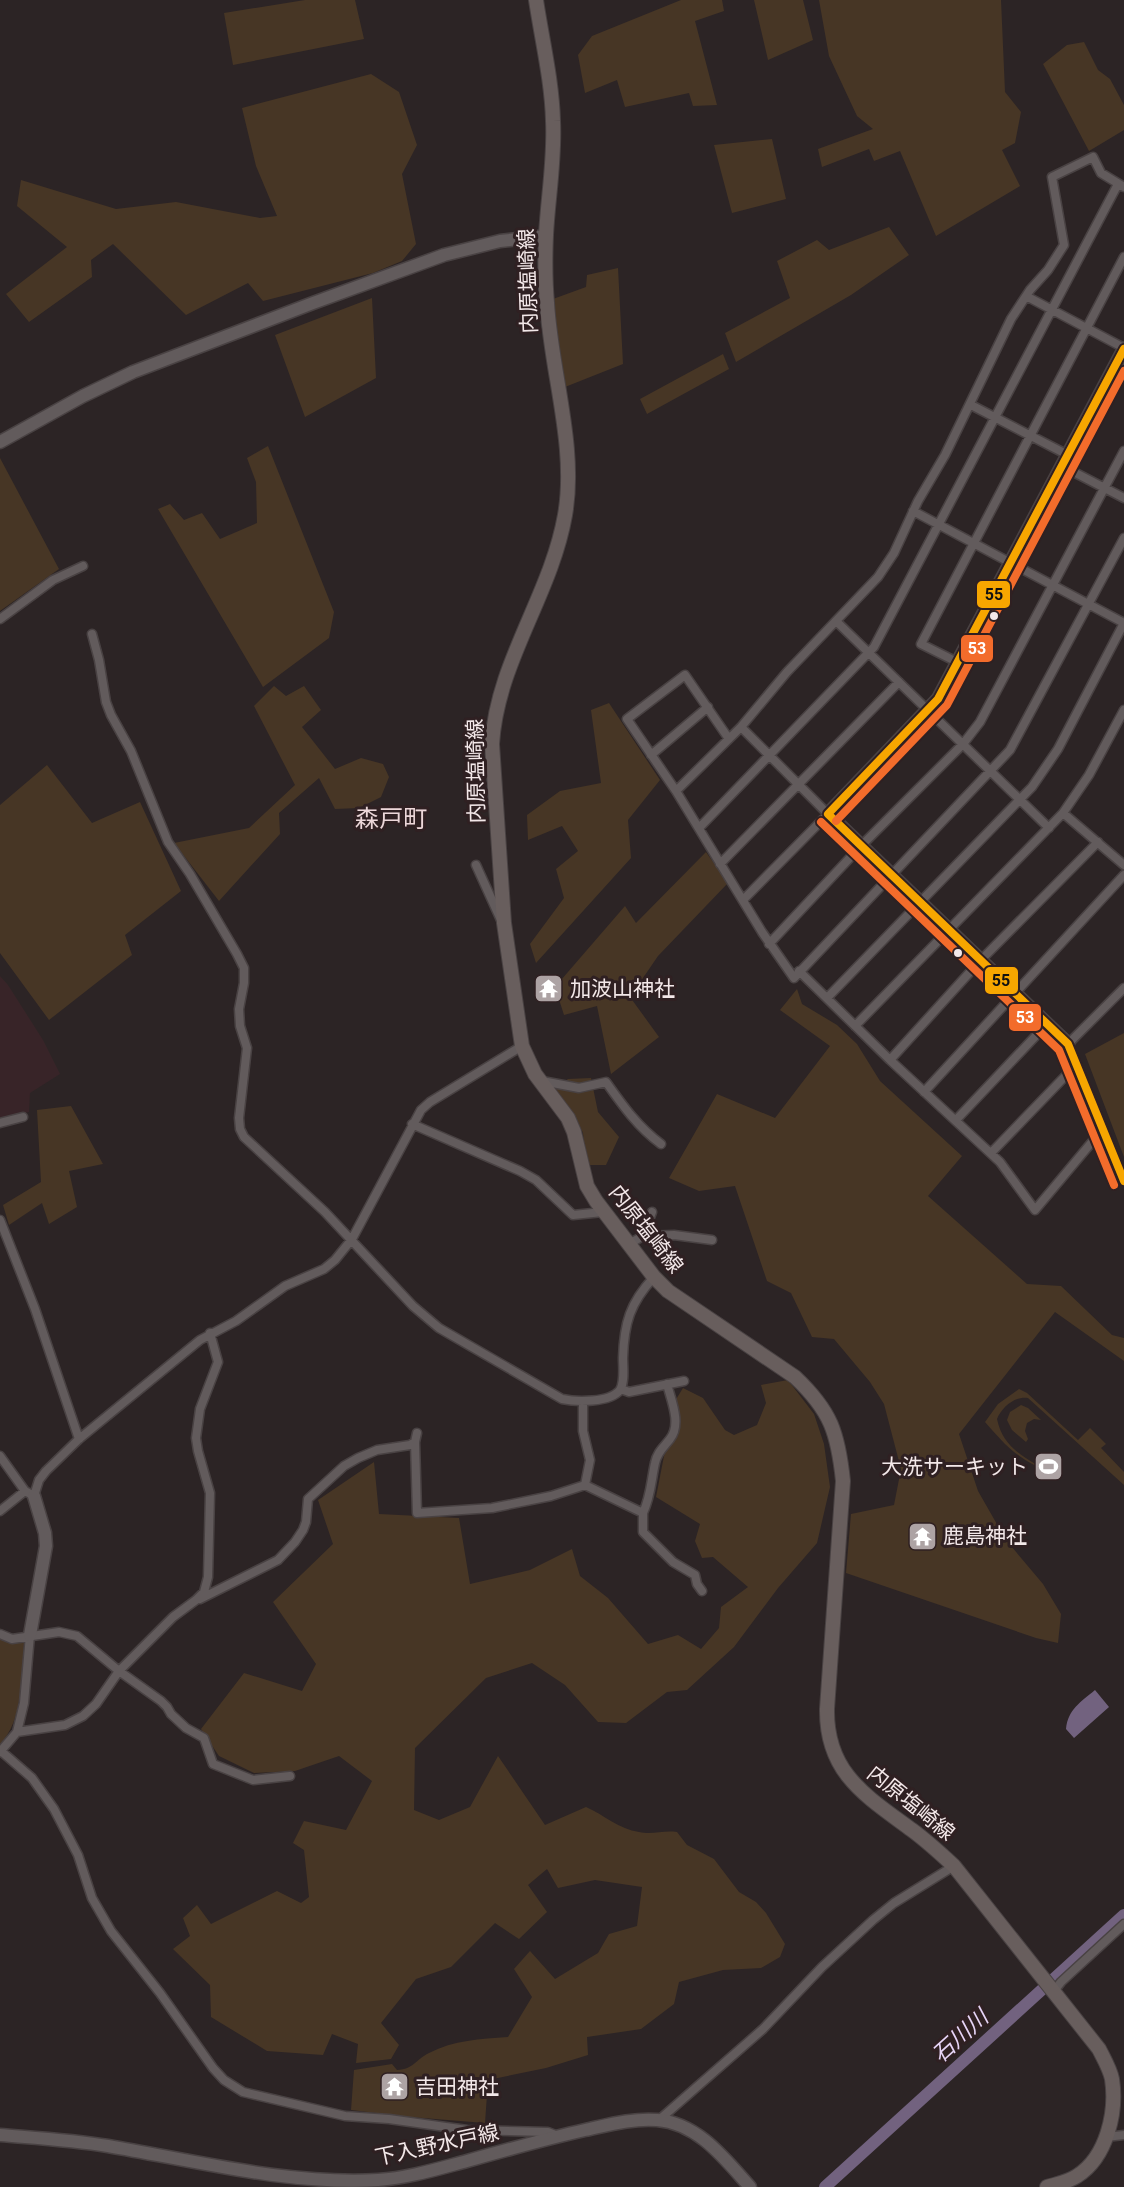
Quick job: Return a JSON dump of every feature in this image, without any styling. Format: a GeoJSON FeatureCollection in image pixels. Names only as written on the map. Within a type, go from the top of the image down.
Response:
{"type":"FeatureCollection","features":[{"type":"Feature","properties":{"kind":"main road","name":"内原塩崎線"},"geometry":{"type":"LineString","coordinates":[[536,0],[554,121],[546,236],[547,306],[566,446],[566,502],[562,531],[555,552],[506,676],[495,714],[492,744],[504,922],[522,1046],[530,1066],[568,1118],[574,1132],[587,1186],[603,1212],[654,1277],[668,1291],[795,1377],[811,1392],[828,1418],[839,1446],[843,1481],[827,1709],[832,1748],[844,1772],[859,1789],[935,1847],[954,1866],[1100,2049],[1108,2068],[1113,2097],[1112,2115],[1100,2152],[1070,2184],[1047,2187]]}},
{"type":"Feature","properties":{"kind":"street"},"geometry":{"type":"LineString","coordinates":[[676,791],[741,727],[787,672],[878,577],[894,553],[913,511],[971,405],[1011,319],[1064,245],[1052,177],[1092,157],[1101,172],[1121,186],[1052,309],[874,647],[699,828]]}},
{"type":"Feature","properties":{"kind":"street"},"geometry":{"type":"LineString","coordinates":[[0,442],[83,396],[133,372],[323,299],[444,255],[500,241],[546,236]]}},
{"type":"Feature","properties":{"kind":"street"},"geometry":{"type":"LineString","coordinates":[[959,663],[921,644],[1124,257]]}},
{"type":"Feature","properties":{"kind":"street"},"geometry":{"type":"LineString","coordinates":[[742,900],[938,699],[1065,461],[1119,372],[1124,349],[1026,296]]}},
{"type":"Feature","properties":{"kind":"street"},"geometry":{"type":"LineString","coordinates":[[971,405],[1030,436],[1105,488],[1124,498]]}},
{"type":"Feature","properties":{"kind":"street"},"geometry":{"type":"LineString","coordinates":[[770,944],[861,846],[963,744],[986,712],[1124,451]]}},
{"type":"Feature","properties":{"kind":"street"},"geometry":{"type":"LineString","coordinates":[[827,998],[1042,775],[1124,623],[913,511]]}},
{"type":"Feature","properties":{"kind":"street"},"geometry":{"type":"LineString","coordinates":[[729,738],[685,675],[627,719],[676,791],[742,900],[794,978],[992,772],[1010,750],[1124,538]]}},
{"type":"Feature","properties":{"kind":"street"},"geometry":{"type":"LineString","coordinates":[[0,619],[53,580],[83,566]]}},
{"type":"Feature","properties":{"kind":"street"},"geometry":{"type":"LineString","coordinates":[[836,621],[1049,828]]}},
{"type":"Feature","properties":{"kind":"street"},"geometry":{"type":"LineString","coordinates":[[92,634],[106,702],[131,751],[168,842],[190,874],[244,968],[244,983],[239,1009],[240,1026],[247,1048],[240,1100],[240,1129],[244,1137],[351,1239],[413,1306],[439,1328],[562,1399],[583,1402],[615,1394],[621,1389],[624,1344],[629,1316],[639,1293],[654,1277]]}},
{"type":"Feature","properties":{"kind":"street"},"geometry":{"type":"LineString","coordinates":[[720,864],[899,682]]}},
{"type":"Feature","properties":{"kind":"street"},"geometry":{"type":"LineString","coordinates":[[651,755],[708,707]]}},
{"type":"Feature","properties":{"kind":"street"},"geometry":{"type":"LineString","coordinates":[[855,1026],[1063,813],[1121,722],[1124,710]]}},
{"type":"Feature","properties":{"kind":"street"},"geometry":{"type":"LineString","coordinates":[[741,727],[797,784],[1068,1044],[1124,1181]]}},
{"type":"Feature","properties":{"kind":"street"},"geometry":{"type":"LineString","coordinates":[[1063,813],[1124,865]]}},
{"type":"Feature","properties":{"kind":"street"},"geometry":{"type":"LineString","coordinates":[[890,1060],[980,961],[1098,842]]}},
{"type":"Feature","properties":{"kind":"street"},"geometry":{"type":"LineString","coordinates":[[476,865],[499,918],[504,922]]}},
{"type":"Feature","properties":{"kind":"street"},"geometry":{"type":"LineString","coordinates":[[924,1092],[1124,875]]}},
{"type":"Feature","properties":{"kind":"street"},"geometry":{"type":"LineString","coordinates":[[799,971],[890,1060],[1000,1162],[1035,1210],[1102,1130]]}},
{"type":"Feature","properties":{"kind":"street"},"geometry":{"type":"LineString","coordinates":[[1068,1044],[1124,988]]}},
{"type":"Feature","properties":{"kind":"street"},"geometry":{"type":"LineString","coordinates":[[956,1120],[1047,1024]]}},
{"type":"Feature","properties":{"kind":"street"},"geometry":{"type":"LineString","coordinates":[[0,1511],[30,1493],[46,1471],[79,1438],[210,1333],[236,1321],[285,1286],[324,1269],[345,1249],[421,1110],[430,1102],[522,1046]]}},
{"type":"Feature","properties":{"kind":"street"},"geometry":{"type":"LineString","coordinates":[[991,1153],[1076,1065]]}},
{"type":"Feature","properties":{"kind":"street"},"geometry":{"type":"LineString","coordinates":[[540,1081],[579,1088],[606,1082],[643,1131],[662,1144]]}},
{"type":"Feature","properties":{"kind":"street"},"geometry":{"type":"LineString","coordinates":[[0,1123],[23,1117]]}},
{"type":"Feature","properties":{"kind":"street"},"geometry":{"type":"LineString","coordinates":[[412,1124],[536,1180],[573,1215],[603,1212]]}},
{"type":"Feature","properties":{"kind":"street"},"geometry":{"type":"LineString","coordinates":[[643,1236],[652,1212]]}},
{"type":"Feature","properties":{"kind":"street"},"geometry":{"type":"LineString","coordinates":[[0,1220],[35,1309],[79,1438]]}},
{"type":"Feature","properties":{"kind":"street"},"geometry":{"type":"LineString","coordinates":[[629,1244],[643,1236],[674,1235],[712,1240]]}},
{"type":"Feature","properties":{"kind":"street"},"geometry":{"type":"LineString","coordinates":[[17,1732],[65,1725],[83,1716],[96,1704],[119,1671],[173,1617],[204,1592],[209,1551],[210,1492],[196,1438],[200,1409],[218,1362],[210,1333]]}},
{"type":"Feature","properties":{"kind":"street"},"geometry":{"type":"LineString","coordinates":[[621,1389],[629,1392],[684,1381]]}},
{"type":"Feature","properties":{"kind":"street"},"geometry":{"type":"LineString","coordinates":[[667,1384],[675,1427],[670,1439],[656,1459],[651,1494],[643,1514],[643,1532],[673,1562],[695,1575],[702,1591]]}},
{"type":"Feature","properties":{"kind":"street"},"geometry":{"type":"LineString","coordinates":[[583,1402],[583,1431],[590,1461],[585,1485]]}},
{"type":"Feature","properties":{"kind":"street"},"geometry":{"type":"LineString","coordinates":[[196,1600],[278,1560],[303,1530],[308,1499],[344,1466],[369,1453],[410,1445],[416,1438],[417,1513],[492,1508],[551,1496],[585,1485],[643,1514]]}},
{"type":"Feature","properties":{"kind":"street"},"geometry":{"type":"LineString","coordinates":[[0,1456],[30,1493],[45,1533],[46,1546],[30,1635],[24,1703],[17,1732],[1,1752],[21,1767],[48,1800],[78,1854],[92,1898],[111,1931],[160,1993],[213,2068],[233,2087],[243,2092],[345,2116],[389,2119],[467,2130],[548,2132],[558,2136]]}},
{"type":"Feature","properties":{"kind":"street"},"geometry":{"type":"LineString","coordinates":[[0,1634],[12,1639],[59,1632],[77,1636],[119,1671],[161,1701],[175,1719],[186,1728],[204,1738],[213,1764],[253,1780],[290,1776]]}},
{"type":"Feature","properties":{"kind":"street"},"geometry":{"type":"LineString","coordinates":[[659,2120],[763,2028],[822,1967],[873,1920],[894,1903],[954,1866]]}},
{"type":"Feature","properties":{"kind":"street"},"geometry":{"type":"LineString","coordinates":[[1050,1987],[1062,1982],[1124,1924]]}},
{"type":"Feature","properties":{"kind":"street","name":"下入野水戸線"},"geometry":{"type":"LineString","coordinates":[[0,2134],[85,2142],[274,2175],[350,2181],[406,2176],[612,2124],[659,2120],[685,2128],[708,2143],[750,2187]]}},
{"type":"Feature","properties":{"kind":"street"},"geometry":{"type":"LineString","coordinates":[[1106,2137],[1118,2138],[1124,2135]]}},
{"type":"Feature","properties":{"kind":"shaded area"},"geometry":{"type":"Polygon","coordinates":[[[305,0],[355,0],[364,39],[233,65],[224,13],[305,0]]]}},
{"type":"Feature","properties":{"kind":"shaded area"},"geometry":{"type":"Polygon","coordinates":[[[681,0],[722,0],[724,11],[695,21],[717,105],[693,106],[689,93],[625,107],[617,80],[585,93],[578,55],[592,36],[681,0]]]}},
{"type":"Feature","properties":{"kind":"shaded area"},"geometry":{"type":"Polygon","coordinates":[[[754,0],[803,0],[813,40],[768,60],[754,0]]]}},
{"type":"Feature","properties":{"kind":"shaded area"},"geometry":{"type":"Polygon","coordinates":[[[819,0],[1001,0],[1005,92],[1021,112],[1015,143],[1002,150],[1020,186],[936,236],[900,151],[874,161],[869,149],[822,167],[818,149],[873,129],[857,116],[829,56],[819,0]]]}},
{"type":"Feature","properties":{"kind":"shaded area"},"geometry":{"type":"Polygon","coordinates":[[[1084,42],[1098,70],[1110,79],[1124,105],[1124,130],[1089,151],[1043,64],[1067,45],[1084,42]]]}},
{"type":"Feature","properties":{"kind":"shaded area"},"geometry":{"type":"Polygon","coordinates":[[[371,74],[399,92],[417,145],[402,174],[416,244],[402,261],[373,273],[263,301],[248,283],[186,315],[113,244],[91,260],[92,277],[29,322],[6,294],[67,247],[17,206],[21,180],[116,209],[176,202],[260,218],[277,216],[256,166],[242,108],[371,74]]]}},
{"type":"Feature","properties":{"kind":"shaded area"},"geometry":{"type":"Polygon","coordinates":[[[772,139],[786,199],[732,213],[714,145],[772,139]]]}},
{"type":"Feature","properties":{"kind":"shaded area"},"geometry":{"type":"Polygon","coordinates":[[[889,227],[909,255],[851,295],[736,362],[725,333],[790,298],[777,261],[817,240],[829,250],[889,227]]]}},
{"type":"Feature","properties":{"kind":"shaded area"},"geometry":{"type":"Polygon","coordinates":[[[618,268],[623,364],[565,387],[551,321],[553,299],[586,287],[587,275],[618,268]]]}},
{"type":"Feature","properties":{"kind":"shaded area"},"geometry":{"type":"Polygon","coordinates":[[[372,298],[376,378],[305,417],[275,335],[372,298]]]}},
{"type":"Feature","properties":{"kind":"shaded area"},"geometry":{"type":"Polygon","coordinates":[[[723,354],[729,369],[647,414],[640,399],[723,354]]]}},
{"type":"Feature","properties":{"kind":"shaded area"},"geometry":{"type":"Polygon","coordinates":[[[268,446],[334,612],[329,638],[263,687],[158,509],[170,504],[184,520],[202,513],[220,539],[257,523],[256,482],[247,458],[268,446]]]}},
{"type":"Feature","properties":{"kind":"shaded area"},"geometry":{"type":"Polygon","coordinates":[[[0,458],[59,569],[0,611],[0,458]]]}},
{"type":"Feature","properties":{"kind":"shaded area"},"geometry":{"type":"Polygon","coordinates":[[[274,686],[286,696],[304,686],[321,710],[302,727],[335,769],[361,758],[383,764],[389,777],[381,797],[359,808],[335,809],[319,778],[279,813],[280,834],[219,901],[174,843],[249,828],[295,785],[254,706],[274,686]]]}},
{"type":"Feature","properties":{"kind":"shaded area"},"geometry":{"type":"Polygon","coordinates":[[[609,703],[660,780],[628,820],[631,858],[536,963],[530,944],[564,898],[556,869],[578,851],[562,826],[528,840],[527,815],[560,791],[601,783],[591,710],[609,703]]]}},
{"type":"Feature","properties":{"kind":"shaded area"},"geometry":{"type":"Polygon","coordinates":[[[47,765],[92,823],[140,802],[181,891],[125,935],[132,955],[49,1020],[0,953],[0,805],[47,765]]]}},
{"type":"Feature","properties":{"kind":"shaded area"},"geometry":{"type":"Polygon","coordinates":[[[706,852],[728,883],[658,956],[630,997],[659,1037],[611,1074],[597,1006],[564,1015],[555,987],[625,906],[636,923],[706,852]]]}},
{"type":"Feature","properties":{"kind":"shaded area"},"geometry":{"type":"Polygon","coordinates":[[[0,976],[43,1040],[60,1074],[30,1093],[29,1112],[0,1118],[0,976]]]}},
{"type":"Feature","properties":{"kind":"shaded area"},"geometry":{"type":"Polygon","coordinates":[[[797,989],[802,1004],[837,1025],[857,1044],[880,1081],[962,1156],[928,1196],[1027,1284],[1061,1286],[1112,1335],[1124,1338],[1124,1361],[1055,1312],[959,1434],[978,1491],[1006,1540],[1043,1584],[1061,1614],[1058,1643],[1036,1638],[846,1573],[851,1514],[894,1505],[901,1469],[884,1404],[870,1382],[834,1339],[812,1337],[791,1293],[767,1281],[735,1186],[699,1191],[669,1178],[717,1094],[775,1118],[830,1046],[780,1010],[797,989]]]}},
{"type":"Feature","properties":{"kind":"shaded area"},"geometry":{"type":"Polygon","coordinates":[[[1124,1033],[1124,1157],[1085,1054],[1124,1033]]]}},
{"type":"Feature","properties":{"kind":"shaded area"},"geometry":{"type":"Polygon","coordinates":[[[591,1078],[598,1112],[619,1137],[606,1165],[586,1165],[583,1133],[574,1114],[555,1088],[568,1079],[591,1078]]]}},
{"type":"Feature","properties":{"kind":"shaded area"},"geometry":{"type":"Polygon","coordinates":[[[71,1106],[103,1164],[69,1171],[77,1207],[49,1224],[42,1203],[9,1225],[3,1205],[41,1182],[37,1110],[71,1106]]]}},
{"type":"Feature","properties":{"kind":"shaded area"},"geometry":{"type":"Polygon","coordinates":[[[788,1380],[814,1414],[824,1444],[830,1487],[817,1543],[778,1588],[734,1647],[687,1690],[667,1692],[626,1723],[598,1722],[565,1685],[532,1663],[486,1678],[415,1748],[414,1810],[439,1820],[470,1807],[498,1756],[545,1825],[586,1807],[632,1830],[644,1833],[677,1832],[687,1845],[714,1859],[739,1892],[756,1902],[766,1913],[785,1944],[780,1957],[761,1968],[723,1970],[679,1982],[674,2004],[641,2029],[587,2037],[588,2055],[546,2068],[488,2080],[485,2123],[351,2110],[354,2070],[392,2064],[397,2070],[403,2069],[429,2053],[448,2045],[508,2037],[532,1997],[514,1969],[530,1951],[555,1979],[598,1953],[609,1934],[637,1926],[642,1887],[595,1880],[558,1888],[547,1869],[528,1885],[547,1912],[519,1939],[495,1923],[451,1967],[416,1979],[381,2023],[399,2045],[391,2059],[356,2063],[358,2044],[332,2034],[323,2055],[267,2051],[211,2017],[210,1985],[173,1949],[190,1936],[183,1918],[197,1905],[211,1924],[277,1891],[301,1903],[309,1897],[304,1850],[293,1843],[304,1821],[346,1830],[372,1781],[339,1756],[295,1771],[254,1773],[219,1756],[201,1729],[244,1673],[302,1691],[316,1664],[273,1602],[333,1544],[318,1500],[374,1462],[379,1514],[459,1518],[470,1584],[530,1570],[572,1549],[580,1576],[608,1598],[648,1644],[678,1635],[701,1649],[719,1628],[721,1607],[748,1587],[713,1557],[702,1558],[695,1541],[700,1524],[656,1497],[664,1456],[677,1429],[675,1401],[683,1388],[703,1398],[725,1430],[734,1435],[757,1425],[766,1403],[761,1385],[788,1380]]]}},
{"type":"Feature","properties":{"kind":"shaded area"},"geometry":{"type":"Polygon","coordinates":[[[1019,1389],[1027,1393],[1078,1440],[1090,1428],[1106,1444],[1101,1448],[1124,1472],[1124,1485],[1028,1398],[1010,1403],[997,1419],[1003,1435],[1011,1446],[1037,1465],[1028,1462],[1008,1447],[985,1422],[998,1404],[1019,1389]]]}},
{"type":"Feature","properties":{"kind":"shaded area"},"geometry":{"type":"Polygon","coordinates":[[[1021,1405],[1041,1420],[1034,1419],[1027,1423],[1025,1431],[1028,1439],[1026,1442],[1012,1430],[1007,1420],[1010,1412],[1021,1405]]]}},
{"type":"Feature","properties":{"kind":"shaded area"},"geometry":{"type":"Polygon","coordinates":[[[0,1639],[24,1643],[22,1682],[17,1710],[8,1735],[0,1744],[0,1639]]]}},
{"type":"Feature","properties":{"kind":"shaded area"},"geometry":{"type":"Polygon","coordinates":[[[1095,1690],[1109,1707],[1074,1738],[1066,1729],[1069,1716],[1076,1706],[1095,1690]]]}},
{"type":"Feature","properties":{"kind":"waterway","name":"石川川"},"geometry":{"type":"LineString","coordinates":[[825,2187],[1124,1915]]}},
{"type":"Feature","properties":{"kind":"transit line","name":"55"},"geometry":{"type":"LineString","coordinates":[[828,814],[938,699],[1124,349]]}},
{"type":"Feature","properties":{"kind":"transit line","name":"53"},"geometry":{"type":"LineString","coordinates":[[836,821],[947,705],[1124,371]]}},
{"type":"Feature","properties":{"kind":"transit line","name":"55"},"geometry":{"type":"LineString","coordinates":[[828,814],[1068,1044],[1124,1181]]}},
{"type":"Feature","properties":{"kind":"transit line","name":"53"},"geometry":{"type":"LineString","coordinates":[[821,822],[1059,1050],[1114,1185]]}},
{"type":"Feature","properties":{"kind":"place","name":"加波山神社"},"geometry":{"type":"Point","coordinates":[549,989]}},
{"type":"Feature","properties":{"kind":"place","name":"大洗サーキット"},"geometry":{"type":"Point","coordinates":[1049,1467]}},
{"type":"Feature","properties":{"kind":"place","name":"鹿島神社"},"geometry":{"type":"Point","coordinates":[922,1536]}},
{"type":"Feature","properties":{"kind":"place","name":"吉田神社"},"geometry":{"type":"Point","coordinates":[394,2087]}},
{"type":"Feature","properties":{"kind":"district","name":"森戸町"},"geometry":{"type":"Point","coordinates":[391,819]}}]}
